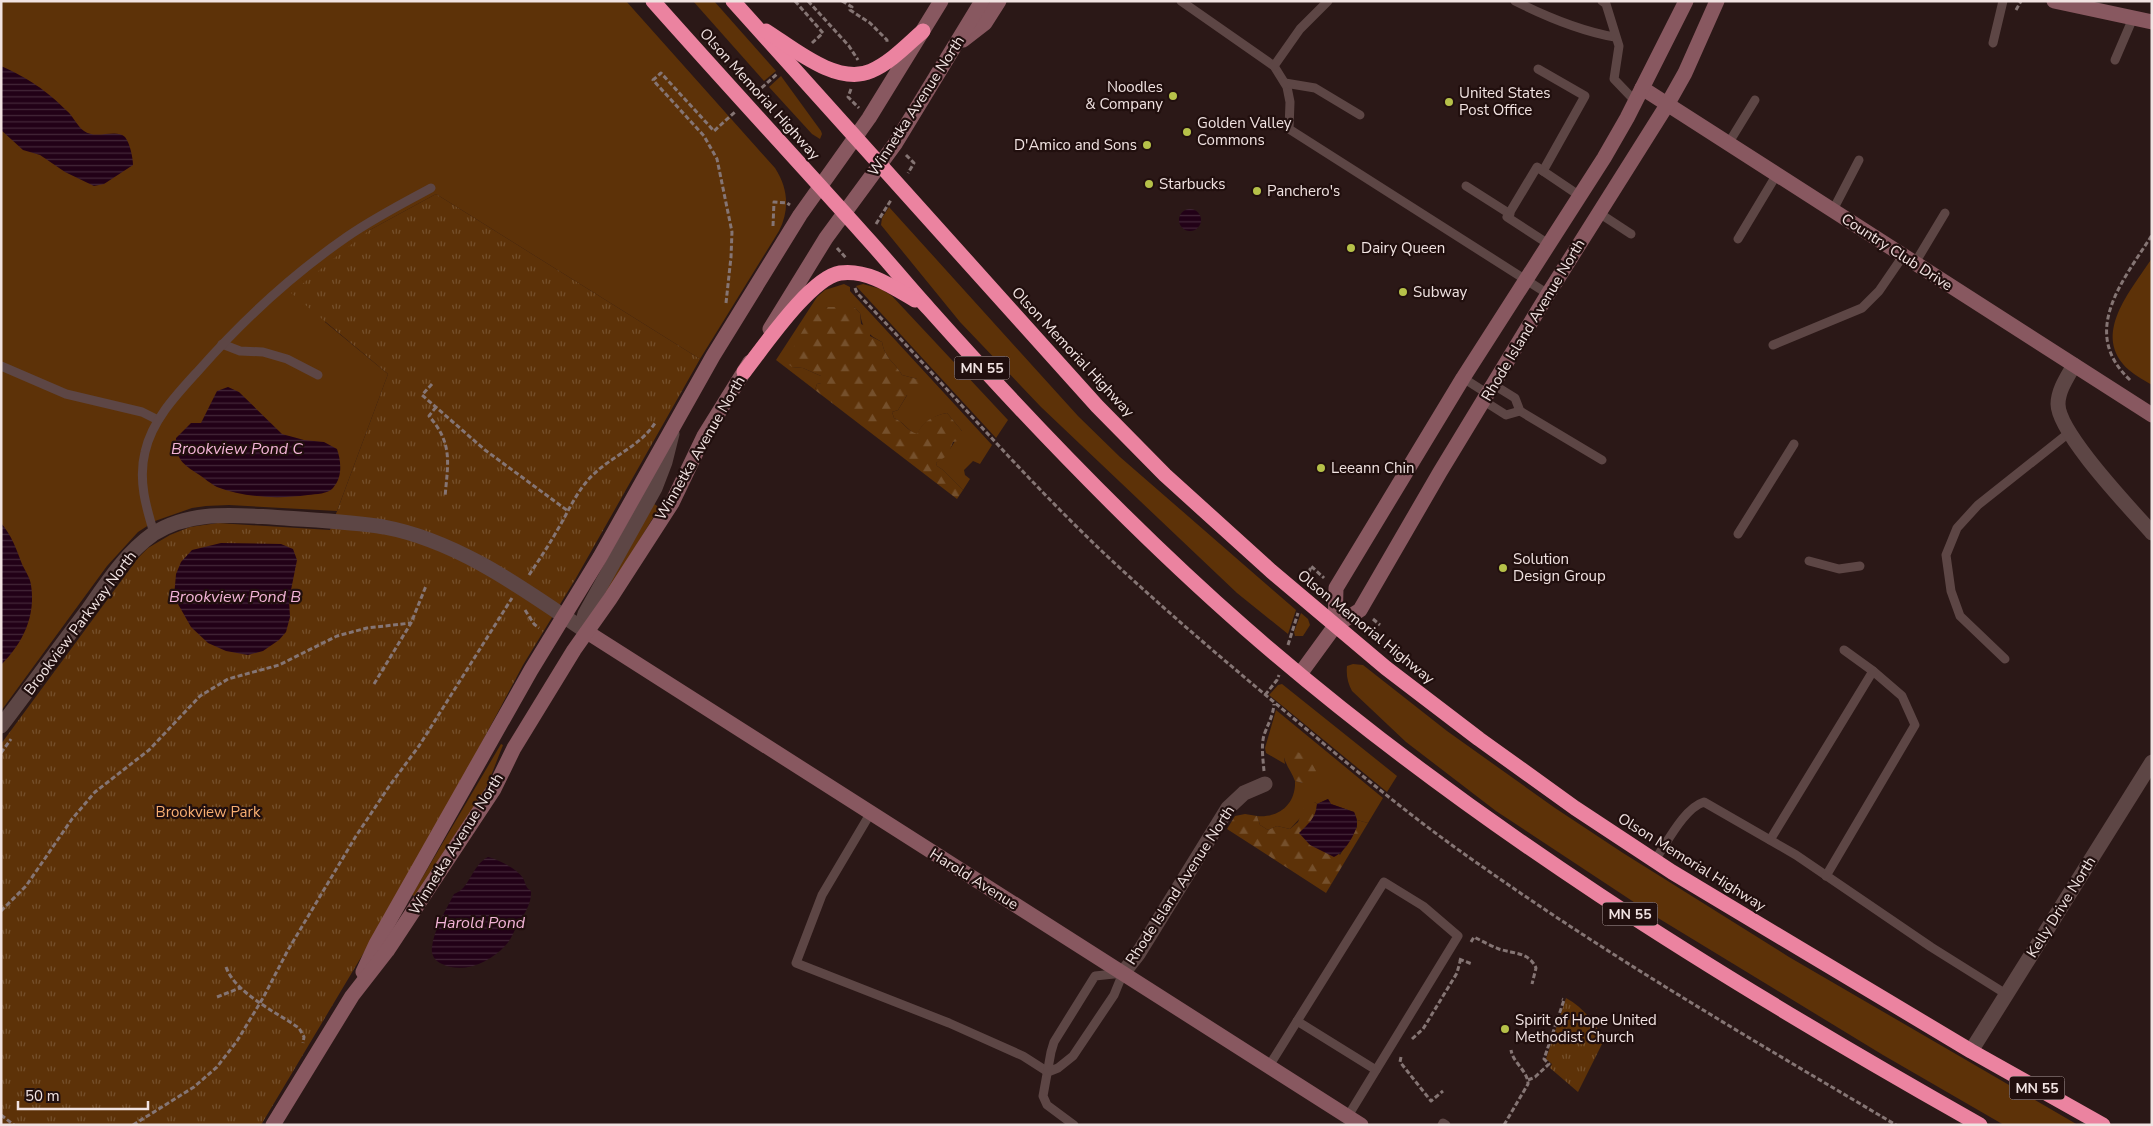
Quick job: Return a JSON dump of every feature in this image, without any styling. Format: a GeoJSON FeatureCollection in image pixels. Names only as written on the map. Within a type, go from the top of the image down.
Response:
{"type":"FeatureCollection","features":[{"type":"Feature","properties":{"kind":"highway","name":"Olson Memorial Highway"},"geometry":{"type":"LineString","coordinates":[[653,1],[926,307],[1060,452],[1126,518],[1238,621],[1300,674],[1430,777],[1556,866],[1745,986],[1980,1125]]}},
{"type":"Feature","properties":{"kind":"highway","name":"Olson Memorial Highway"},"geometry":{"type":"LineString","coordinates":[[733,1],[1097,406],[1165,474],[1271,571],[1386,668],[1479,739],[1575,808],[1655,860],[1971,1051],[2103,1125]]}},
{"type":"Feature","properties":{"kind":"highway"},"geometry":{"type":"LineString","coordinates":[[750,20],[824,67],[851,76],[858,76],[872,71],[923,31]]}},
{"type":"Feature","properties":{"kind":"highway"},"geometry":{"type":"LineString","coordinates":[[744,372],[807,294],[830,277],[851,273],[874,278],[926,307]]}},
{"type":"Feature","properties":{"kind":"street","name":"Winnetka Avenue North"},"geometry":{"type":"LineString","coordinates":[[352,996],[376,944],[713,356],[800,215],[884,95],[941,1]]}},
{"type":"Feature","properties":{"kind":"street","name":"Winnetka Avenue North"},"geometry":{"type":"LineString","coordinates":[[273,1125],[352,996],[408,920],[494,789],[514,748],[574,650],[672,503],[704,436],[844,213],[895,144],[982,1]]}},
{"type":"Feature","properties":{"kind":"street"},"geometry":{"type":"LineString","coordinates":[[955,45],[986,23],[999,1]]}},
{"type":"Feature","properties":{"kind":"street","name":"Rhode Island Avenue North"},"geometry":{"type":"LineString","coordinates":[[1335,626],[1336,588],[1463,378],[1580,196],[1639,95],[1686,1]]}},
{"type":"Feature","properties":{"kind":"street","name":"Rhode Island Avenue North"},"geometry":{"type":"LineString","coordinates":[[1300,674],[1335,626],[1360,610],[1440,472],[1548,294],[1667,104],[1685,72],[1717,1]]}},
{"type":"Feature","properties":{"kind":"street"},"geometry":{"type":"LineString","coordinates":[[2054,1],[2152,22]]}},
{"type":"Feature","properties":{"kind":"street","name":"Country Club Drive"},"geometry":{"type":"LineString","coordinates":[[1639,95],[1667,104],[2152,415]]}},
{"type":"Feature","properties":{"kind":"street"},"geometry":{"type":"LineString","coordinates":[[2074,365],[2063,386],[2058,404],[2062,420],[2089,459],[2152,533]]}},
{"type":"Feature","properties":{"kind":"street"},"geometry":{"type":"LineString","coordinates":[[587,632],[582,624],[585,614],[655,488],[665,462],[675,424]]}},
{"type":"Feature","properties":{"kind":"street","name":"Brookview Parkway North"},"geometry":{"type":"LineString","coordinates":[[1,726],[116,571],[143,542],[169,526],[207,515],[345,522],[384,528],[420,537],[458,553],[495,572],[514,596],[564,617],[587,632]]}},
{"type":"Feature","properties":{"kind":"street","name":"Harold Avenue"},"geometry":{"type":"LineString","coordinates":[[587,632],[1361,1125]]}},
{"type":"Feature","properties":{"kind":"street","name":"Kelly Drive North"},"geometry":{"type":"LineString","coordinates":[[1971,1051],[2152,762]]}},
{"type":"Feature","properties":{"kind":"street","name":"Rhode Island Avenue North"},"geometry":{"type":"LineString","coordinates":[[1123,973],[1138,954],[1228,808],[1244,792],[1265,784]]}},
{"type":"Feature","properties":{"kind":"lane"},"geometry":{"type":"LineString","coordinates":[[1181,1],[1274,66],[1285,83],[1290,102],[1289,129],[1548,294]]}},
{"type":"Feature","properties":{"kind":"lane"},"geometry":{"type":"LineString","coordinates":[[1274,66],[1300,29],[1328,1]]}},
{"type":"Feature","properties":{"kind":"lane"},"geometry":{"type":"LineString","coordinates":[[1516,1],[1542,14],[1593,33],[1615,37]]}},
{"type":"Feature","properties":{"kind":"lane"},"geometry":{"type":"LineString","coordinates":[[1602,1],[1606,4],[1619,46],[1614,78],[1639,95]]}},
{"type":"Feature","properties":{"kind":"lane"},"geometry":{"type":"LineString","coordinates":[[1993,43],[2004,1]]}},
{"type":"Feature","properties":{"kind":"lane"},"geometry":{"type":"LineString","coordinates":[[2116,60],[2133,18]]}},
{"type":"Feature","properties":{"kind":"lane"},"geometry":{"type":"LineString","coordinates":[[1538,69],[1585,96],[1543,171]]}},
{"type":"Feature","properties":{"kind":"lane"},"geometry":{"type":"LineString","coordinates":[[1285,83],[1315,88],[1360,115]]}},
{"type":"Feature","properties":{"kind":"lane"},"geometry":{"type":"LineString","coordinates":[[1728,144],[1755,100]]}},
{"type":"Feature","properties":{"kind":"lane"},"geometry":{"type":"LineString","coordinates":[[1832,210],[1859,160]]}},
{"type":"Feature","properties":{"kind":"lane"},"geometry":{"type":"LineString","coordinates":[[1550,244],[1507,217],[1537,167],[1580,196]]}},
{"type":"Feature","properties":{"kind":"lane"},"geometry":{"type":"LineString","coordinates":[[1738,239],[1776,174]]}},
{"type":"Feature","properties":{"kind":"lane"},"geometry":{"type":"LineString","coordinates":[[1466,186],[1510,214]]}},
{"type":"Feature","properties":{"kind":"lane"},"geometry":{"type":"LineString","coordinates":[[154,534],[144,499],[142,473],[144,452],[158,420],[179,392],[255,310],[316,259],[379,216],[431,188]]}},
{"type":"Feature","properties":{"kind":"lane"},"geometry":{"type":"LineString","coordinates":[[1599,213],[1631,234]]}},
{"type":"Feature","properties":{"kind":"lane"},"geometry":{"type":"LineString","coordinates":[[1773,345],[1862,308],[1909,260],[1945,213]]}},
{"type":"Feature","properties":{"kind":"lane"},"geometry":{"type":"LineString","coordinates":[[222,344],[240,351],[263,352],[287,359],[318,375]]}},
{"type":"Feature","properties":{"kind":"lane"},"geometry":{"type":"LineString","coordinates":[[1,366],[66,394],[142,412],[158,420]]}},
{"type":"Feature","properties":{"kind":"lane"},"geometry":{"type":"LineString","coordinates":[[1463,378],[1488,393],[1506,414],[1520,411]]}},
{"type":"Feature","properties":{"kind":"lane"},"geometry":{"type":"LineString","coordinates":[[1488,393],[1515,398],[1520,411],[1602,460]]}},
{"type":"Feature","properties":{"kind":"lane"},"geometry":{"type":"LineString","coordinates":[[2005,659],[1960,616],[1951,591],[1946,555],[1957,528],[1978,505],[2070,432]]}},
{"type":"Feature","properties":{"kind":"lane"},"geometry":{"type":"LineString","coordinates":[[1738,534],[1794,444]]}},
{"type":"Feature","properties":{"kind":"lane"},"geometry":{"type":"LineString","coordinates":[[1809,562],[1839,569],[1860,566]]}},
{"type":"Feature","properties":{"kind":"lane"},"geometry":{"type":"LineString","coordinates":[[1826,876],[1915,725],[1902,696],[1873,671],[1844,650]]}},
{"type":"Feature","properties":{"kind":"lane"},"geometry":{"type":"LineString","coordinates":[[1770,840],[1873,671]]}},
{"type":"Feature","properties":{"kind":"lane"},"geometry":{"type":"LineString","coordinates":[[1655,860],[1688,812],[1697,804],[1704,802],[1770,840],[1931,947],[2006,994]]}},
{"type":"Feature","properties":{"kind":"lane"},"geometry":{"type":"LineString","coordinates":[[870,814],[822,895],[796,963],[949,1023],[1023,1056],[1048,1072]]}},
{"type":"Feature","properties":{"kind":"lane"},"geometry":{"type":"LineString","coordinates":[[1269,1066],[1384,882],[1423,906],[1458,936],[1348,1116]]}},
{"type":"Feature","properties":{"kind":"lane"},"geometry":{"type":"LineString","coordinates":[[1048,1072],[1058,1068],[1073,1056],[1114,995],[1123,973],[1095,976],[1054,1042],[1043,1096],[1047,1105],[1074,1125]]}},
{"type":"Feature","properties":{"kind":"lane"},"geometry":{"type":"LineString","coordinates":[[1297,1021],[1376,1070]]}},
{"type":"Feature","properties":{"kind":"lane"},"geometry":{"type":"LineString","coordinates":[[1442,1125],[1443,1123],[1446,1125]]}},
{"type":"Feature","properties":{"kind":"path"},"geometry":{"type":"LineString","coordinates":[[808,1],[849,46]]}},
{"type":"Feature","properties":{"kind":"path"},"geometry":{"type":"LineString","coordinates":[[842,1],[852,7],[850,10],[876,28],[887,40],[886,48]]}},
{"type":"Feature","properties":{"kind":"path"},"geometry":{"type":"LineString","coordinates":[[2016,10],[2021,1]]}},
{"type":"Feature","properties":{"kind":"path"},"geometry":{"type":"LineString","coordinates":[[858,60],[865,61]]}},
{"type":"Feature","properties":{"kind":"path"},"geometry":{"type":"LineString","coordinates":[[704,136],[712,147],[720,171],[723,195],[732,232],[732,257],[726,303]]}},
{"type":"Feature","properties":{"kind":"path"},"geometry":{"type":"LineString","coordinates":[[772,230],[774,202],[787,203]]}},
{"type":"Feature","properties":{"kind":"path"},"geometry":{"type":"LineString","coordinates":[[2131,381],[2116,364],[2107,336],[2106,321],[2113,298],[2152,235]]}},
{"type":"Feature","properties":{"kind":"path"},"geometry":{"type":"LineString","coordinates":[[853,284],[857,293],[1071,521],[1183,626],[1274,704],[1387,796],[1481,866],[1635,966],[1896,1125]]}},
{"type":"Feature","properties":{"kind":"path"},"geometry":{"type":"LineString","coordinates":[[721,311],[730,296]]}},
{"type":"Feature","properties":{"kind":"path"},"geometry":{"type":"LineString","coordinates":[[432,384],[422,395],[485,450],[568,511]]}},
{"type":"Feature","properties":{"kind":"path"},"geometry":{"type":"LineString","coordinates":[[436,407],[428,416],[438,427],[446,442],[449,454],[445,497]]}},
{"type":"Feature","properties":{"kind":"path"},"geometry":{"type":"LineString","coordinates":[[133,1125],[194,1087],[217,1067],[237,1041],[288,950],[356,836],[419,746],[559,528],[580,490],[596,471],[644,437],[656,422]]}},
{"type":"Feature","properties":{"kind":"path"},"geometry":{"type":"LineString","coordinates":[[374,684],[411,623],[426,586]]}},
{"type":"Feature","properties":{"kind":"path"},"geometry":{"type":"LineString","coordinates":[[521,604],[534,624],[541,629]]}},
{"type":"Feature","properties":{"kind":"path"},"geometry":{"type":"LineString","coordinates":[[1,912],[26,886],[72,819],[95,792],[148,750],[200,696],[228,679],[279,665],[337,636],[367,628],[411,623]]}},
{"type":"Feature","properties":{"kind":"path"},"geometry":{"type":"LineString","coordinates":[[1265,784],[1264,735],[1271,722],[1274,704]]}},
{"type":"Feature","properties":{"kind":"path"},"geometry":{"type":"LineString","coordinates":[[1,753],[13,738]]}},
{"type":"Feature","properties":{"kind":"path"},"geometry":{"type":"LineString","coordinates":[[1470,944],[1474,937],[1500,949],[1530,958],[1536,968],[1532,984]]}},
{"type":"Feature","properties":{"kind":"path"},"geometry":{"type":"LineString","coordinates":[[1408,1045],[1416,1034],[1424,1029],[1457,973],[1460,960],[1465,951]]}},
{"type":"Feature","properties":{"kind":"path"},"geometry":{"type":"LineString","coordinates":[[226,967],[230,977],[240,988],[299,1028],[304,1037],[302,1051]]}},
{"type":"Feature","properties":{"kind":"path"},"geometry":{"type":"LineString","coordinates":[[218,997],[240,988]]}},
{"type":"Feature","properties":{"kind":"path"},"geometry":{"type":"LineString","coordinates":[[1528,1080],[1535,1077],[1549,1064],[1544,1059],[1564,1000],[1562,999]]}},
{"type":"Feature","properties":{"kind":"path"},"geometry":{"type":"LineString","coordinates":[[1504,1125],[1526,1090],[1528,1080],[1515,1061],[1511,1050]]}},
{"type":"Feature","properties":{"kind":"path"},"geometry":{"type":"LineString","coordinates":[[1404,1052],[1399,1059],[1400,1062],[1431,1101],[1443,1090]]}},
{"type":"Feature","properties":{"kind":"path"},"geometry":{"type":"LineString","coordinates":[[1,1115],[14,1125]]}},
{"type":"Feature","properties":{"kind":"green space"},"geometry":{"type":"Polygon","coordinates":[[[1,1],[626,1],[775,168],[785,191],[786,207],[783,223],[700,359],[436,194],[368,231],[325,322],[388,374],[337,511],[229,505],[206,506],[192,508],[155,521],[138,532],[107,566],[1,711],[1,1]]]}},
{"type":"Feature","properties":{"kind":"green space"},"geometry":{"type":"Polygon","coordinates":[[[693,1],[714,1],[776,71],[764,81],[693,1]]]}},
{"type":"Feature","properties":{"kind":"green space"},"geometry":{"type":"Polygon","coordinates":[[[781,76],[821,131],[820,139],[812,134],[769,87],[781,76]]]}},
{"type":"Feature","properties":{"kind":"green space","name":"Brookview Park"},"geometry":{"type":"Polygon","coordinates":[[[436,194],[700,359],[576,578],[523,665],[451,800],[363,954],[261,1125],[1,1125],[1,744],[138,558],[148,548],[170,535],[190,527],[218,523],[330,530],[388,374],[291,293],[368,231],[436,194]]]}},
{"type":"Feature","properties":{"kind":"green space"},"geometry":{"type":"Polygon","coordinates":[[[889,207],[1078,416],[1120,457],[1296,610],[1288,634],[1237,593],[1041,407],[960,322],[881,225],[882,218],[889,207]]]}},
{"type":"Feature","properties":{"kind":"green space"},"geometry":{"type":"Polygon","coordinates":[[[2152,258],[2152,385],[2129,370],[2118,356],[2113,342],[2118,313],[2134,284],[2152,258]]]}},
{"type":"Feature","properties":{"kind":"green space"},"geometry":{"type":"Polygon","coordinates":[[[844,284],[850,287],[850,291],[992,445],[980,464],[973,461],[964,470],[965,475],[970,479],[963,490],[936,463],[948,452],[962,431],[947,413],[929,420],[922,426],[917,435],[894,418],[892,412],[898,410],[917,379],[902,375],[883,348],[882,342],[866,330],[860,313],[854,307],[827,307],[808,327],[799,340],[792,367],[803,368],[821,376],[821,383],[817,384],[815,390],[776,360],[817,297],[825,290],[844,284]]]}},
{"type":"Feature","properties":{"kind":"green space"},"geometry":{"type":"Polygon","coordinates":[[[863,284],[881,289],[892,296],[1008,420],[996,438],[856,286],[863,284]]]}},
{"type":"Feature","properties":{"kind":"green space"},"geometry":{"type":"Polygon","coordinates":[[[827,307],[854,307],[860,313],[861,324],[870,328],[870,336],[882,342],[883,348],[902,375],[917,379],[921,384],[915,397],[907,395],[898,410],[892,412],[894,418],[917,434],[929,420],[947,413],[962,431],[963,440],[953,442],[948,455],[936,463],[963,490],[957,499],[815,390],[817,384],[821,383],[821,376],[803,368],[792,367],[785,362],[786,354],[795,345],[807,324],[827,307]]]}},
{"type":"Feature","properties":{"kind":"green space"},"geometry":{"type":"Polygon","coordinates":[[[654,504],[659,507],[656,513],[607,593],[604,591],[654,504]]]}},
{"type":"Feature","properties":{"kind":"green space"},"geometry":{"type":"Polygon","coordinates":[[[1301,613],[1308,619],[1310,625],[1303,636],[1295,636],[1294,632],[1301,613]]]}},
{"type":"Feature","properties":{"kind":"green space"},"geometry":{"type":"Polygon","coordinates":[[[1353,664],[1363,665],[1447,731],[1555,808],[1623,853],[1789,957],[2078,1125],[2004,1125],[1883,1055],[1658,918],[1496,811],[1406,742],[1352,691],[1349,685],[1347,666],[1353,664]]]}},
{"type":"Feature","properties":{"kind":"green space"},"geometry":{"type":"Polygon","coordinates":[[[1282,684],[1397,776],[1387,792],[1269,695],[1278,685],[1282,684]]]}},
{"type":"Feature","properties":{"kind":"green space"},"geometry":{"type":"Polygon","coordinates":[[[1276,710],[1383,798],[1368,823],[1357,820],[1354,812],[1331,804],[1328,799],[1317,804],[1315,802],[1290,829],[1277,826],[1268,830],[1260,825],[1257,816],[1272,815],[1285,808],[1293,796],[1295,781],[1303,783],[1284,757],[1285,764],[1266,753],[1265,748],[1276,710]]]}},
{"type":"Feature","properties":{"kind":"green space"},"geometry":{"type":"Polygon","coordinates":[[[501,744],[503,745],[487,786],[476,805],[416,897],[412,895],[501,744]]]}},
{"type":"Feature","properties":{"kind":"green space"},"geometry":{"type":"Polygon","coordinates":[[[1294,751],[1308,758],[1312,764],[1316,771],[1312,780],[1303,783],[1295,781],[1284,757],[1294,751]]]}},
{"type":"Feature","properties":{"kind":"green space"},"geometry":{"type":"Polygon","coordinates":[[[1315,802],[1317,804],[1316,813],[1310,823],[1340,855],[1357,827],[1357,820],[1368,823],[1326,893],[1227,829],[1235,816],[1245,814],[1257,816],[1260,825],[1268,830],[1277,826],[1290,829],[1298,822],[1303,809],[1315,802]]]}},
{"type":"Feature","properties":{"kind":"green space"},"geometry":{"type":"Polygon","coordinates":[[[1566,998],[1588,1016],[1604,1040],[1578,1092],[1550,1068],[1552,1064],[1546,1059],[1566,998]]]}},
{"type":"Feature","properties":{"kind":"water"},"geometry":{"type":"Polygon","coordinates":[[[1,66],[20,75],[44,91],[69,113],[84,131],[94,134],[116,134],[125,137],[131,151],[133,165],[104,184],[94,186],[65,172],[40,155],[23,150],[1,130],[1,66]]]}},
{"type":"Feature","properties":{"kind":"water"},"geometry":{"type":"Polygon","coordinates":[[[1190,209],[1198,212],[1201,220],[1198,228],[1190,231],[1182,228],[1179,220],[1182,212],[1190,209]]]}},
{"type":"Feature","properties":{"kind":"water","name":"Brookview Pond C"},"geometry":{"type":"Polygon","coordinates":[[[228,387],[239,392],[282,434],[304,440],[324,442],[337,449],[340,474],[333,488],[322,493],[297,496],[250,495],[217,487],[184,463],[178,456],[176,438],[191,423],[201,423],[217,391],[228,387]]]}},
{"type":"Feature","properties":{"kind":"water"},"geometry":{"type":"Polygon","coordinates":[[[1,523],[11,537],[29,577],[32,607],[30,618],[16,648],[1,665],[1,523]]]}},
{"type":"Feature","properties":{"kind":"water","name":"Brookview Pond B"},"geometry":{"type":"Polygon","coordinates":[[[221,543],[281,544],[293,549],[297,560],[289,600],[290,617],[286,632],[279,640],[263,651],[248,655],[226,651],[208,643],[191,627],[174,597],[176,574],[181,562],[192,550],[221,543]]]}},
{"type":"Feature","properties":{"kind":"water"},"geometry":{"type":"Polygon","coordinates":[[[1328,799],[1331,804],[1354,812],[1357,821],[1349,843],[1342,852],[1334,857],[1310,845],[1299,833],[1313,817],[1317,804],[1328,799]]]}},
{"type":"Feature","properties":{"kind":"water","name":"Harold Pond"},"geometry":{"type":"Polygon","coordinates":[[[488,857],[507,865],[523,878],[531,891],[527,910],[509,941],[491,958],[475,965],[457,968],[440,963],[435,958],[432,950],[435,933],[454,894],[464,887],[482,861],[488,857]]]}},
{"type":"Feature","properties":{"kind":"place","name":"Noodles & Company"},"geometry":{"type":"Point","coordinates":[1173,96]}},
{"type":"Feature","properties":{"kind":"place","name":"United States Post Office"},"geometry":{"type":"Point","coordinates":[1449,102]}},
{"type":"Feature","properties":{"kind":"place","name":"Golden Valley Commons"},"geometry":{"type":"Point","coordinates":[1187,132]}},
{"type":"Feature","properties":{"kind":"place","name":"D'Amico and Sons"},"geometry":{"type":"Point","coordinates":[1147,145]}},
{"type":"Feature","properties":{"kind":"place","name":"Starbucks"},"geometry":{"type":"Point","coordinates":[1149,184]}},
{"type":"Feature","properties":{"kind":"place","name":"Panchero's"},"geometry":{"type":"Point","coordinates":[1257,191]}},
{"type":"Feature","properties":{"kind":"place","name":"Dairy Queen"},"geometry":{"type":"Point","coordinates":[1351,248]}},
{"type":"Feature","properties":{"kind":"place","name":"Subway"},"geometry":{"type":"Point","coordinates":[1403,292]}},
{"type":"Feature","properties":{"kind":"place","name":"Leeann Chin"},"geometry":{"type":"Point","coordinates":[1321,468]}},
{"type":"Feature","properties":{"kind":"place","name":"Solution Design Group"},"geometry":{"type":"Point","coordinates":[1503,568]}},
{"type":"Feature","properties":{"kind":"place","name":"Spirit of Hope United Methodist Church"},"geometry":{"type":"Point","coordinates":[1505,1029]}}]}
